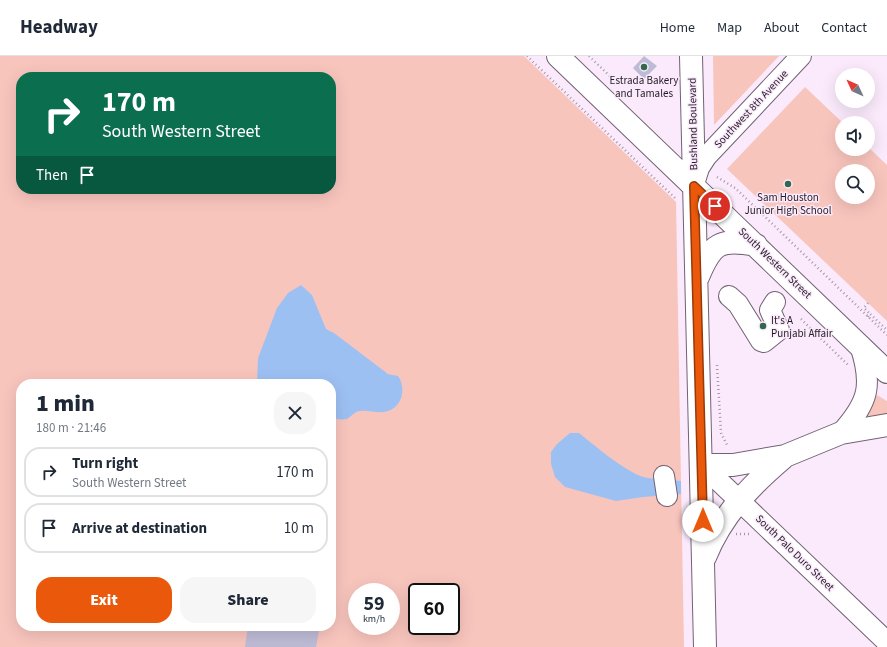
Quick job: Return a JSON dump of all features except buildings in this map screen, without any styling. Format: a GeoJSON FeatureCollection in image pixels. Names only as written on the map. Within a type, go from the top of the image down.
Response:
{"type":"FeatureCollection","features":[{"type":"Feature","properties":{"kind":"main road","name":"South Western Street"},"geometry":{"type":"LineString","coordinates":[[558,56],[887,372]]}},
{"type":"Feature","properties":{"kind":"main road","name":"Bushland Boulevard"},"geometry":{"type":"LineString","coordinates":[[691,56],[702,466],[705,647]]}},
{"type":"Feature","properties":{"kind":"main road"},"geometry":{"type":"LineString","coordinates":[[697,280],[705,262],[718,245],[736,241],[756,245]]}},
{"type":"Feature","properties":{"kind":"main road"},"geometry":{"type":"LineString","coordinates":[[702,466],[732,465],[785,456],[841,433],[887,425]]}},
{"type":"Feature","properties":{"kind":"main road"},"geometry":{"type":"LineString","coordinates":[[704,562],[720,526],[739,500],[761,476],[785,456]]}},
{"type":"Feature","properties":{"kind":"street","name":"Southwest 8th Avenue"},"geometry":{"type":"LineString","coordinates":[[694,186],[699,168],[706,157],[801,56]]}},
{"type":"Feature","properties":{"kind":"street"},"geometry":{"type":"LineString","coordinates":[[729,296],[738,304],[761,341],[764,342],[779,330],[770,310],[775,302]]}},
{"type":"Feature","properties":{"kind":"street"},"geometry":{"type":"LineString","coordinates":[[841,433],[853,420],[862,404],[868,388],[867,367],[860,345]]}},
{"type":"Feature","properties":{"kind":"street","name":"South Palo Duro Street"},"geometry":{"type":"LineString","coordinates":[[702,466],[887,642]]}},
{"type":"Feature","properties":{"kind":"street"},"geometry":{"type":"LineString","coordinates":[[664,476],[667,496]]}},
{"type":"Feature","properties":{"kind":"path"},"geometry":{"type":"LineString","coordinates":[[527,56],[678,201]]}},
{"type":"Feature","properties":{"kind":"path"},"geometry":{"type":"LineString","coordinates":[[589,56],[618,84]]}},
{"type":"Feature","properties":{"kind":"path"},"geometry":{"type":"LineString","coordinates":[[717,177],[730,184],[756,208],[887,335]]}},
{"type":"Feature","properties":{"kind":"path"},"geometry":{"type":"LineString","coordinates":[[868,303],[864,308],[869,316],[887,330]]}},
{"type":"Feature","properties":{"kind":"path"},"geometry":{"type":"LineString","coordinates":[[801,319],[852,368]]}},
{"type":"Feature","properties":{"kind":"path"},"geometry":{"type":"LineString","coordinates":[[717,363],[721,433],[726,445],[733,451]]}},
{"type":"Feature","properties":{"kind":"shaded area"},"geometry":{"type":"Polygon","coordinates":[[[0,56],[524,56],[676,202],[684,647],[0,647],[0,56]]]}},
{"type":"Feature","properties":{"kind":"shaded area"},"geometry":{"type":"Polygon","coordinates":[[[713,56],[779,56],[714,125],[713,56]]]}},
{"type":"Feature","properties":{"kind":"shaded area","name":"Sam Houston Junior High School"},"geometry":{"type":"Polygon","coordinates":[[[805,87],[836,116],[835,156],[875,156],[875,154],[887,165],[887,321],[727,169],[805,87]]]}},
{"type":"Feature","properties":{"kind":"shaded area"},"geometry":{"type":"Polygon","coordinates":[[[877,395],[887,401],[887,415],[867,419],[865,417],[877,395]]]}},
{"type":"Feature","properties":{"kind":"water"},"geometry":{"type":"Polygon","coordinates":[[[301,285],[312,295],[326,329],[334,333],[388,374],[398,376],[401,381],[402,392],[399,403],[395,407],[384,412],[358,411],[347,419],[336,419],[336,379],[257,379],[258,358],[277,308],[288,293],[301,285]]]}},
{"type":"Feature","properties":{"kind":"water"},"geometry":{"type":"Polygon","coordinates":[[[570,433],[579,433],[612,459],[640,476],[652,479],[681,481],[681,494],[616,501],[565,487],[555,477],[551,464],[551,452],[557,444],[570,433]]]}},
{"type":"Feature","properties":{"kind":"place","name":"Estrada Bakery and Tamales"},"geometry":{"type":"Point","coordinates":[644,67]}},
{"type":"Feature","properties":{"kind":"place","name":"Sam Houston Junior High School"},"geometry":{"type":"Point","coordinates":[788,184]}},
{"type":"Feature","properties":{"kind":"place","name":"It's A Punjabi Affair"},"geometry":{"type":"Point","coordinates":[763,326]}},
{"type":"Feature","properties":{"kind":"route"},"geometry":{"type":"LineString","coordinates":[[703,521],[694,186],[715,206]]}}]}
